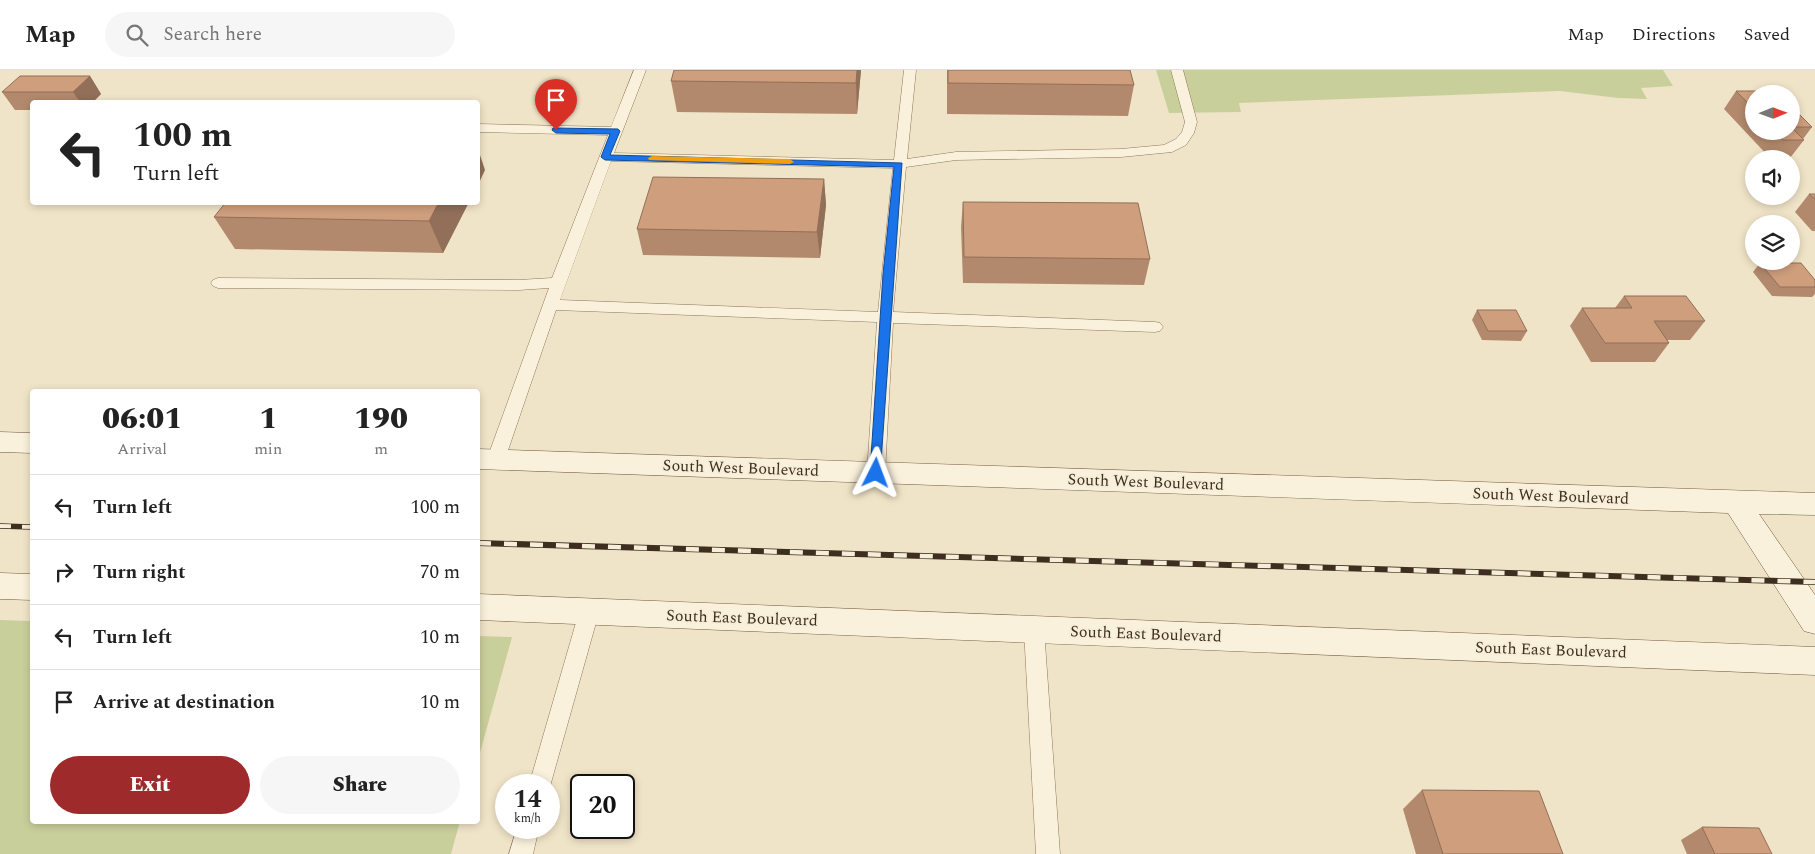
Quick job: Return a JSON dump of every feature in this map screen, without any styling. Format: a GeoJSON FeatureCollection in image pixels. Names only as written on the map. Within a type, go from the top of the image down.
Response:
{"type":"FeatureCollection","features":[{"type":"Feature","properties":{"kind":"main road"},"geometry":{"type":"LineString","coordinates":[[0,442],[30,443]]}},
{"type":"Feature","properties":{"kind":"main road","name":"South West Boulevard"},"geometry":{"type":"LineString","coordinates":[[486,459],[1815,504]]}},
{"type":"Feature","properties":{"kind":"main road"},"geometry":{"type":"LineString","coordinates":[[1736,502],[1815,621]]}},
{"type":"Feature","properties":{"kind":"main road"},"geometry":{"type":"LineString","coordinates":[[0,586],[30,587]]}},
{"type":"Feature","properties":{"kind":"main road","name":"South East Boulevard"},"geometry":{"type":"LineString","coordinates":[[480,607],[1815,661]]}},
{"type":"Feature","properties":{"kind":"lane"},"geometry":{"type":"LineString","coordinates":[[486,459],[550,305],[605,157],[640,70]]}},
{"type":"Feature","properties":{"kind":"lane"},"geometry":{"type":"LineString","coordinates":[[876,473],[885,318],[899,164],[910,70]]}},
{"type":"Feature","properties":{"kind":"lane"},"geometry":{"type":"LineString","coordinates":[[605,157],[899,164],[956,156],[1121,154],[1167,149],[1181,142],[1188,133],[1191,122],[1177,70]]}},
{"type":"Feature","properties":{"kind":"lane"},"geometry":{"type":"LineString","coordinates":[[480,128],[615,131]]}},
{"type":"Feature","properties":{"kind":"lane"},"geometry":{"type":"LineString","coordinates":[[218,283],[557,284]]}},
{"type":"Feature","properties":{"kind":"lane"},"geometry":{"type":"LineString","coordinates":[[550,305],[1154,327]]}},
{"type":"Feature","properties":{"kind":"lane"},"geometry":{"type":"LineString","coordinates":[[543,774],[589,612]]}},
{"type":"Feature","properties":{"kind":"lane"},"geometry":{"type":"LineString","coordinates":[[1034,630],[1048,854]]}},
{"type":"Feature","properties":{"kind":"lane"},"geometry":{"type":"LineString","coordinates":[[521,854],[525,839]]}},
{"type":"Feature","properties":{"kind":"green space"},"geometry":{"type":"Polygon","coordinates":[[[1156,70],[1663,70],[1673,86],[1641,88],[1647,99],[1618,98],[1560,91],[1239,103],[1241,112],[1169,113],[1156,70]]]}},
{"type":"Feature","properties":{"kind":"green space"},"geometry":{"type":"Polygon","coordinates":[[[0,620],[30,621],[30,824],[459,824],[451,854],[0,854],[0,620]]]}},
{"type":"Feature","properties":{"kind":"green space"},"geometry":{"type":"Polygon","coordinates":[[[480,636],[512,637],[480,753],[480,636]]]}},
{"type":"Feature","properties":{"kind":"building"},"geometry":{"type":"Polygon","coordinates":[[[674,70],[857,70],[856,83],[671,81],[674,70]]]}},
{"type":"Feature","properties":{"kind":"building"},"geometry":{"type":"Polygon","coordinates":[[[948,70],[1130,70],[1134,85],[948,83],[948,70]]]}},
{"type":"Feature","properties":{"kind":"building"},"geometry":{"type":"Polygon","coordinates":[[[20,76],[90,76],[73,92],[2,92],[20,76]]]}},
{"type":"Feature","properties":{"kind":"building"},"geometry":{"type":"Polygon","coordinates":[[[1736,91],[1745,91],[1745,100],[1736,91]]]}},
{"type":"Feature","properties":{"kind":"building"},"geometry":{"type":"Polygon","coordinates":[[[1800,115],[1812,127],[1800,127],[1800,115]]]}},
{"type":"Feature","properties":{"kind":"building"},"geometry":{"type":"Polygon","coordinates":[[[653,177],[824,179],[817,232],[637,229],[653,177]]]}},
{"type":"Feature","properties":{"kind":"building"},"geometry":{"type":"Polygon","coordinates":[[[963,202],[1138,203],[1150,259],[964,257],[963,202]]]}},
{"type":"Feature","properties":{"kind":"building"},"geometry":{"type":"Polygon","coordinates":[[[224,205],[437,205],[429,221],[214,217],[224,205]]]}},
{"type":"Feature","properties":{"kind":"building"},"geometry":{"type":"Polygon","coordinates":[[[1801,263],[1815,280],[1815,287],[1780,287],[1766,270],[1800,270],[1801,263]]]}},
{"type":"Feature","properties":{"kind":"building"},"geometry":{"type":"Polygon","coordinates":[[[1624,296],[1686,296],[1705,321],[1654,321],[1669,343],[1605,343],[1582,308],[1632,308],[1624,296]]]}},
{"type":"Feature","properties":{"kind":"building"},"geometry":{"type":"Polygon","coordinates":[[[1477,310],[1516,310],[1527,331],[1488,331],[1477,310]]]}},
{"type":"Feature","properties":{"kind":"building"},"geometry":{"type":"Polygon","coordinates":[[[1422,790],[1539,791],[1563,854],[1443,854],[1422,790]]]}},
{"type":"Feature","properties":{"kind":"building"},"geometry":{"type":"Polygon","coordinates":[[[1702,827],[1759,828],[1772,854],[1715,854],[1702,827]]]}},
{"type":"Feature","properties":{"kind":"railway"},"geometry":{"type":"LineString","coordinates":[[0,526],[30,527]]}},
{"type":"Feature","properties":{"kind":"railway"},"geometry":{"type":"LineString","coordinates":[[480,543],[1815,582]]}},
{"type":"Feature","properties":{"kind":"slow traffic"},"geometry":{"type":"LineString","coordinates":[[652,158],[790,162]]}},
{"type":"Feature","properties":{"kind":"route"},"geometry":{"type":"LineString","coordinates":[[556,130],[615,131],[605,157],[899,164],[888,274],[876,473]]}}]}
